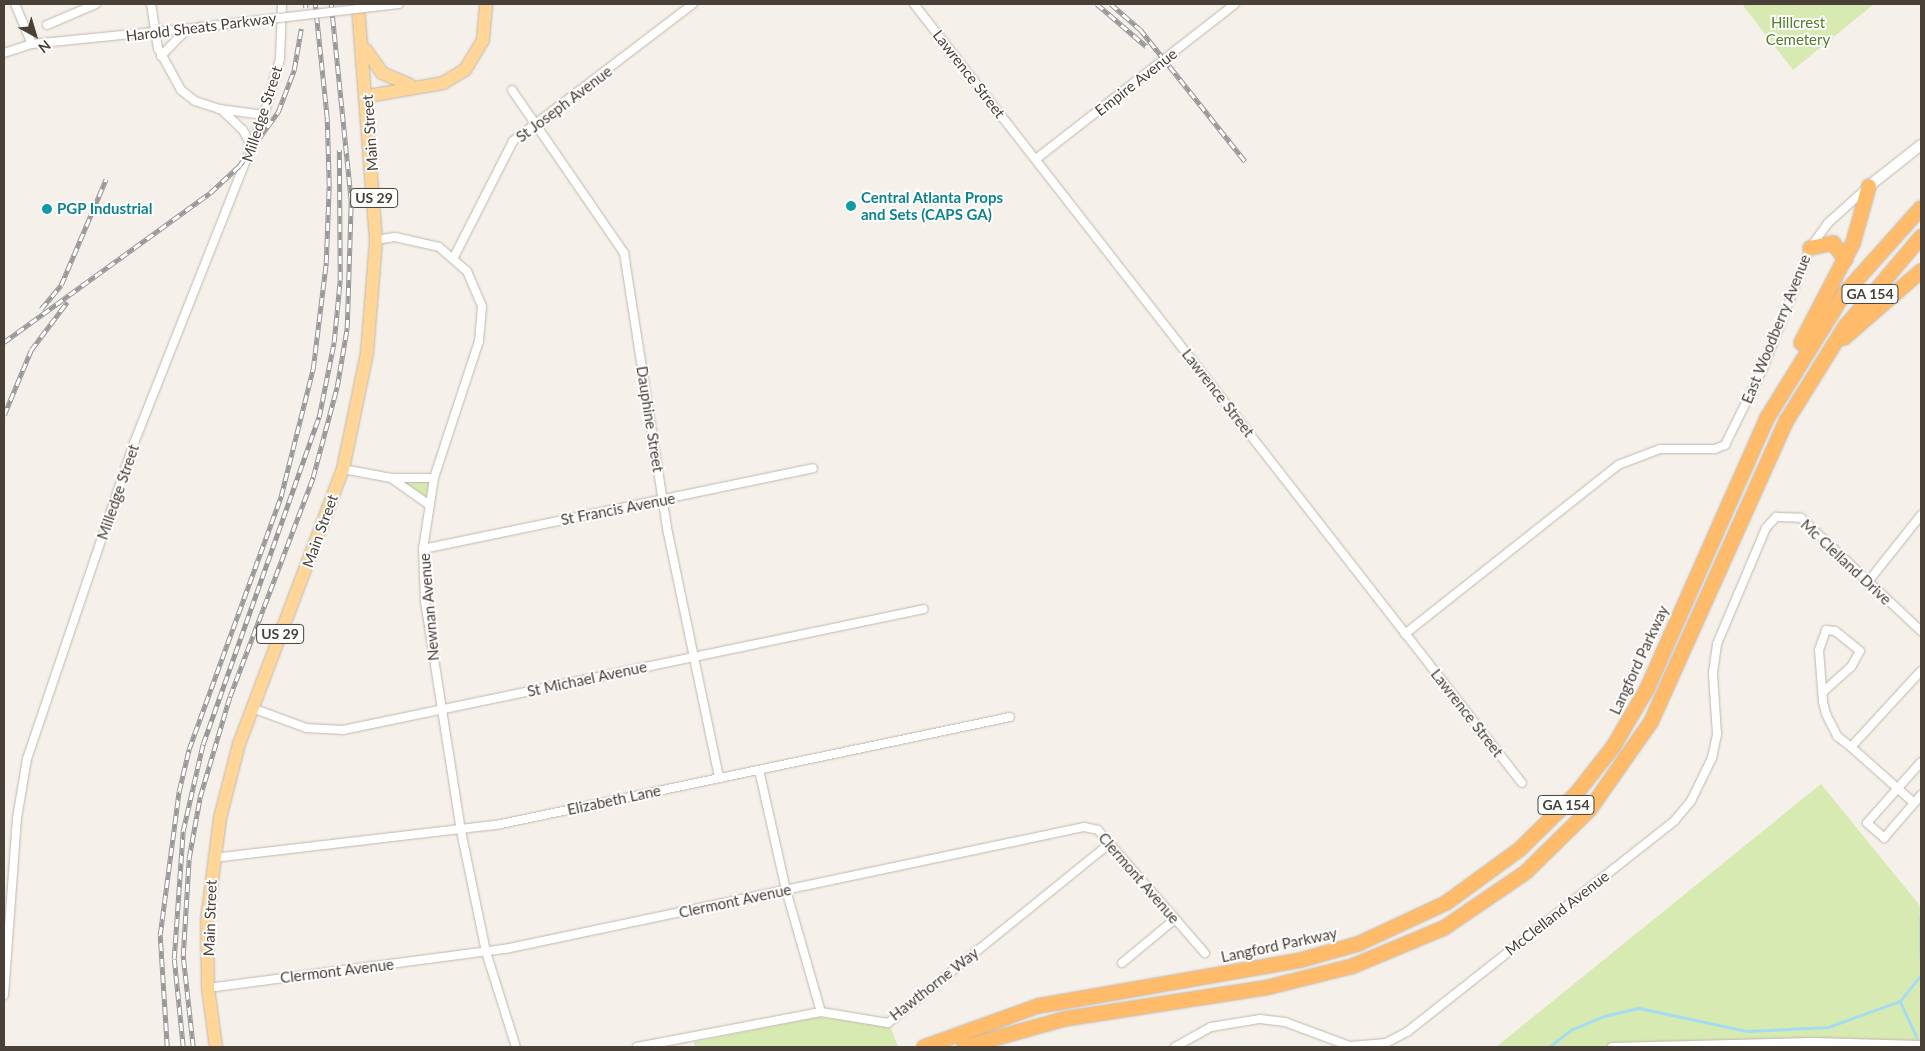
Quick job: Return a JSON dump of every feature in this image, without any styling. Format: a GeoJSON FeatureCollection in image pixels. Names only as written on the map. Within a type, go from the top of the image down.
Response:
{"type":"FeatureCollection","features":[{"type":"Feature","properties":{"kind":"highway"},"geometry":{"type":"LineString","coordinates":[[1767,418],[1788,365],[1846,260],[1869,186]]}},
{"type":"Feature","properties":{"kind":"highway","name":"Langford Parkway"},"geometry":{"type":"LineString","coordinates":[[924,1047],[1038,1006],[1284,964],[1358,944],[1418,918],[1474,885],[1551,821],[1614,747],[1647,689],[1767,418],[1844,294],[1921,208]]}},
{"type":"Feature","properties":{"kind":"highway","name":"GA 154"},"geometry":{"type":"LineString","coordinates":[[964,1047],[1064,1019],[1265,988],[1353,966],[1444,928],[1526,872],[1590,809],[1651,722],[1765,462],[1825,356],[1871,292],[1921,237]]}},
{"type":"Feature","properties":{"kind":"highway"},"geometry":{"type":"LineString","coordinates":[[1810,248],[1834,243],[1846,260]]}},
{"type":"Feature","properties":{"kind":"highway"},"geometry":{"type":"LineString","coordinates":[[1825,356],[1921,271]]}},
{"type":"Feature","properties":{"kind":"main road","name":"Main Street"},"geometry":{"type":"LineString","coordinates":[[216,1047],[208,988],[213,858],[229,778],[252,708],[342,469],[367,353],[376,240],[368,96],[358,4]]}},
{"type":"Feature","properties":{"kind":"main road"},"geometry":{"type":"LineString","coordinates":[[477,4],[485,31]]}},
{"type":"Feature","properties":{"kind":"main road"},"geometry":{"type":"LineString","coordinates":[[368,96],[443,83],[465,70],[485,31],[486,4]]}},
{"type":"Feature","properties":{"kind":"main road"},"geometry":{"type":"LineString","coordinates":[[362,42],[388,78],[423,87]]}},
{"type":"Feature","properties":{"kind":"street"},"geometry":{"type":"LineString","coordinates":[[15,4],[32,44]]}},
{"type":"Feature","properties":{"kind":"street"},"geometry":{"type":"LineString","coordinates":[[47,26],[96,4]]}},
{"type":"Feature","properties":{"kind":"street"},"geometry":{"type":"LineString","coordinates":[[151,4],[161,56],[181,90],[196,101],[221,109],[264,115]]}},
{"type":"Feature","properties":{"kind":"street","name":"Milledge Street"},"geometry":{"type":"LineString","coordinates":[[4,995],[17,818],[28,760],[134,443],[264,115],[280,58],[282,4]]}},
{"type":"Feature","properties":{"kind":"street","name":"Harold Sheats Parkway"},"geometry":{"type":"LineString","coordinates":[[4,53],[32,44],[156,34],[399,4]]}},
{"type":"Feature","properties":{"kind":"street","name":"St Joseph Avenue"},"geometry":{"type":"LineString","coordinates":[[454,257],[512,140],[537,126],[693,4]]}},
{"type":"Feature","properties":{"kind":"street","name":"Lawrence Street"},"geometry":{"type":"LineString","coordinates":[[914,4],[1522,783]]}},
{"type":"Feature","properties":{"kind":"street","name":"Empire Avenue"},"geometry":{"type":"LineString","coordinates":[[1036,159],[1235,4]]}},
{"type":"Feature","properties":{"kind":"street"},"geometry":{"type":"LineString","coordinates":[[161,56],[188,29]]}},
{"type":"Feature","properties":{"kind":"street","name":"Dauphine Street"},"geometry":{"type":"LineString","coordinates":[[512,90],[624,253],[663,500],[718,778]]}},
{"type":"Feature","properties":{"kind":"street"},"geometry":{"type":"LineString","coordinates":[[221,109],[243,130],[252,147]]}},
{"type":"Feature","properties":{"kind":"street","name":"East Woodberry Avenue"},"geometry":{"type":"LineString","coordinates":[[1405,634],[1618,465],[1660,449],[1714,449],[1724,445],[1763,368],[1810,248],[1833,218],[1869,186],[1921,145]]}},
{"type":"Feature","properties":{"kind":"street","name":"Newnan Avenue"},"geometry":{"type":"LineString","coordinates":[[376,240],[395,237],[423,241],[454,257],[477,288],[482,326],[434,478],[428,504],[422,549],[440,710],[461,831],[486,952],[516,1047]]}},
{"type":"Feature","properties":{"kind":"street","name":"St Francis Avenue"},"geometry":{"type":"LineString","coordinates":[[422,549],[813,468]]}},
{"type":"Feature","properties":{"kind":"street"},"geometry":{"type":"LineString","coordinates":[[342,469],[391,478],[434,478]]}},
{"type":"Feature","properties":{"kind":"street"},"geometry":{"type":"LineString","coordinates":[[391,478],[428,504]]}},
{"type":"Feature","properties":{"kind":"street","name":"Mc Clelland Drive"},"geometry":{"type":"LineString","coordinates":[[1755,553],[1769,522],[1792,514],[1921,631]]}},
{"type":"Feature","properties":{"kind":"street"},"geometry":{"type":"LineString","coordinates":[[1867,584],[1920,519]]}},
{"type":"Feature","properties":{"kind":"street","name":"McClelland Avenue"},"geometry":{"type":"LineString","coordinates":[[1175,1047],[1211,1027],[1260,1019],[1285,1022],[1350,1046],[1386,1043],[1407,1032],[1675,820],[1691,801],[1712,758],[1716,734],[1713,673],[1717,644],[1755,553]]}},
{"type":"Feature","properties":{"kind":"street","name":"St Michael Avenue"},"geometry":{"type":"LineString","coordinates":[[252,708],[328,731],[440,710],[924,609]]}},
{"type":"Feature","properties":{"kind":"street"},"geometry":{"type":"LineString","coordinates":[[1823,692],[1851,668],[1860,651],[1835,631],[1826,630],[1819,650],[1823,692],[1832,726],[1852,747],[1914,803]]}},
{"type":"Feature","properties":{"kind":"street"},"geometry":{"type":"LineString","coordinates":[[1852,747],[1921,671]]}},
{"type":"Feature","properties":{"kind":"street","name":"Elizabeth Lane"},"geometry":{"type":"LineString","coordinates":[[213,858],[461,831],[1010,718]]}},
{"type":"Feature","properties":{"kind":"street"},"geometry":{"type":"LineString","coordinates":[[1921,762],[1867,823],[1884,838],[1921,795]]}},
{"type":"Feature","properties":{"kind":"street"},"geometry":{"type":"LineString","coordinates":[[759,770],[786,890],[821,1012]]}},
{"type":"Feature","properties":{"kind":"street","name":"Clermont Avenue"},"geometry":{"type":"LineString","coordinates":[[208,988],[486,952],[1084,826],[1098,830],[1174,920],[1205,953]]}},
{"type":"Feature","properties":{"kind":"street","name":"Hawthorne Way"},"geometry":{"type":"LineString","coordinates":[[637,1047],[821,1012],[888,1023],[1110,843]]}},
{"type":"Feature","properties":{"kind":"street"},"geometry":{"type":"LineString","coordinates":[[1122,963],[1174,920]]}},
{"type":"Feature","properties":{"kind":"street"},"geometry":{"type":"LineString","coordinates":[[1612,1047],[1813,1042],[1921,1045]]}},
{"type":"Feature","properties":{"kind":"green space","name":"Hillcrest Cemetery"},"geometry":{"type":"Polygon","coordinates":[[[1742,4],[1874,4],[1793,70],[1742,4]]]}},
{"type":"Feature","properties":{"kind":"green space"},"geometry":{"type":"Polygon","coordinates":[[[395,481],[434,481],[429,501],[395,481]]]}},
{"type":"Feature","properties":{"kind":"green space"},"geometry":{"type":"Polygon","coordinates":[[[1821,784],[1921,907],[1921,1047],[1496,1047],[1821,784]]]}},
{"type":"Feature","properties":{"kind":"green space"},"geometry":{"type":"Polygon","coordinates":[[[817,1017],[890,1026],[898,1047],[695,1047],[694,1042],[817,1017]]]}},
{"type":"Feature","properties":{"kind":"waterway"},"geometry":{"type":"LineString","coordinates":[[1921,917],[1921,957]]}},
{"type":"Feature","properties":{"kind":"waterway"},"geometry":{"type":"LineString","coordinates":[[1549,1047],[1571,1030],[1604,1016],[1639,1008],[1747,1031],[1828,1027],[1900,1001],[1921,975]]}},
{"type":"Feature","properties":{"kind":"waterway"},"geometry":{"type":"LineString","coordinates":[[1900,1001],[1917,1037]]}},
{"type":"Feature","properties":{"kind":"railway"},"geometry":{"type":"LineString","coordinates":[[167,1047],[160,935],[179,791],[189,749],[281,496],[313,369],[326,263],[329,186],[327,118],[315,4]]}},
{"type":"Feature","properties":{"kind":"railway"},"geometry":{"type":"LineString","coordinates":[[193,1047],[183,956],[189,858],[200,797],[230,696],[313,477],[337,387],[347,328],[351,201],[331,4]]}},
{"type":"Feature","properties":{"kind":"railway"},"geometry":{"type":"LineString","coordinates":[[1097,4],[1146,46]]}},
{"type":"Feature","properties":{"kind":"railway"},"geometry":{"type":"LineString","coordinates":[[1111,4],[1140,29],[1245,161]]}},
{"type":"Feature","properties":{"kind":"railway"},"geometry":{"type":"LineString","coordinates":[[4,342],[210,193],[239,166],[278,112],[294,70],[301,29]]}},
{"type":"Feature","properties":{"kind":"railway"},"geometry":{"type":"LineString","coordinates":[[183,1047],[174,959],[183,831],[203,744],[319,417],[334,342],[340,280],[339,150]]}},
{"type":"Feature","properties":{"kind":"railway"},"geometry":{"type":"LineString","coordinates":[[41,309],[61,285],[106,179]]}},
{"type":"Feature","properties":{"kind":"railway"},"geometry":{"type":"LineString","coordinates":[[4,415],[31,350],[67,302]]}},
{"type":"Feature","properties":{"kind":"place","name":"Central Atlanta Props and Sets (CAPS GA)"},"geometry":{"type":"Point","coordinates":[851,206]}},
{"type":"Feature","properties":{"kind":"place","name":"PGP Industrial"},"geometry":{"type":"Point","coordinates":[47,209]}}]}
